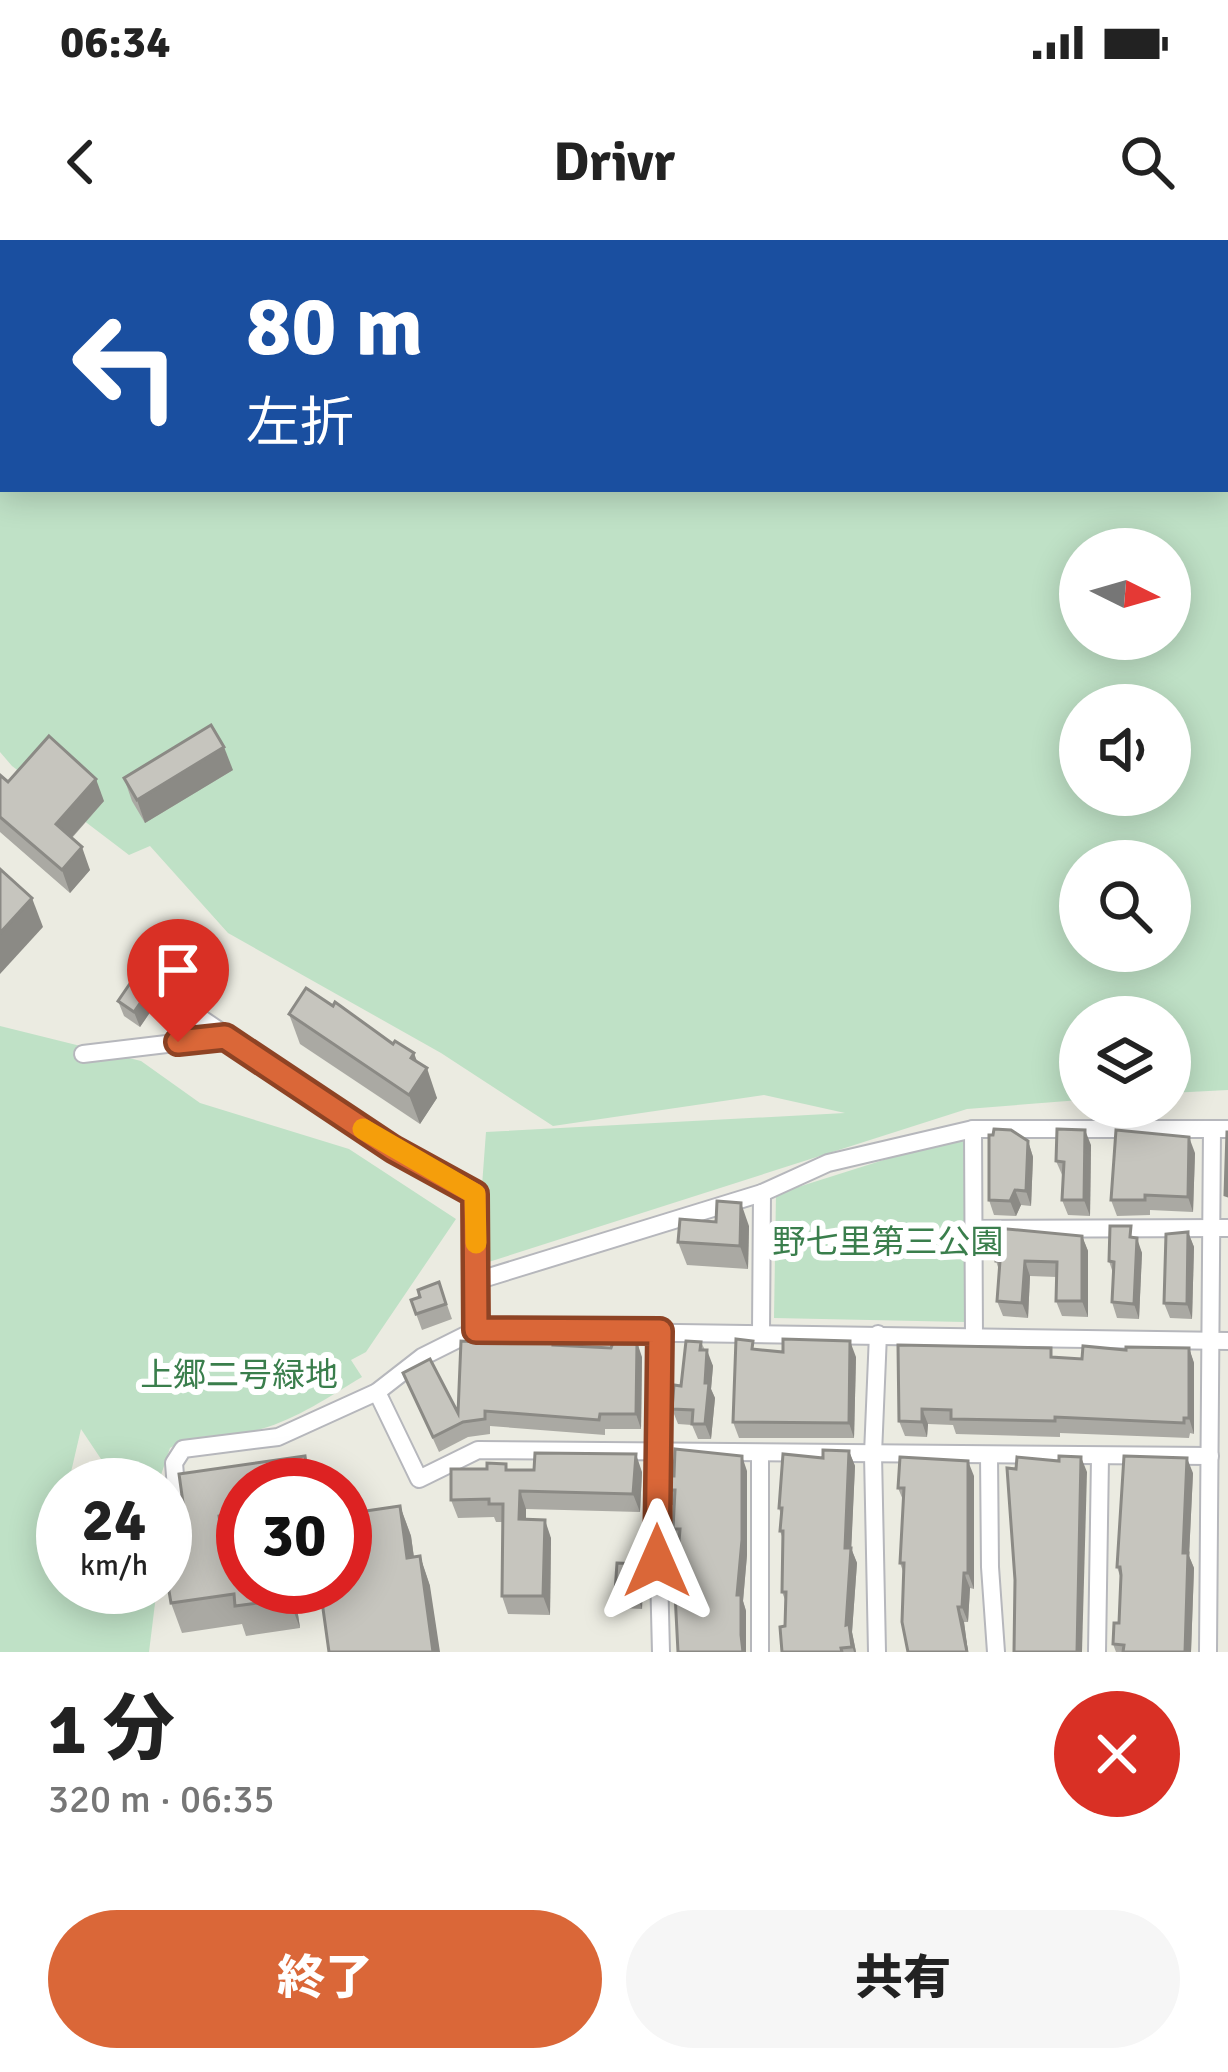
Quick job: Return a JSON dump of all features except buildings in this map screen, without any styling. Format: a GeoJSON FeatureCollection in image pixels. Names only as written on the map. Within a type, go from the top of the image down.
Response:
{"type":"FeatureCollection","features":[{"type":"Feature","properties":{"kind":"street"},"geometry":{"type":"LineString","coordinates":[[152,986],[393,1149],[475,1194],[476,1330]]}},
{"type":"Feature","properties":{"kind":"street"},"geometry":{"type":"LineString","coordinates":[[83,1054],[225,1037]]}},
{"type":"Feature","properties":{"kind":"street"},"geometry":{"type":"LineString","coordinates":[[476,1281],[762,1192],[828,1163],[973,1129],[1220,1129],[1219,1341],[1210,1456],[1208,1652]]}},
{"type":"Feature","properties":{"kind":"street"},"geometry":{"type":"LineString","coordinates":[[973,1129],[974,1338]]}},
{"type":"Feature","properties":{"kind":"street"},"geometry":{"type":"LineString","coordinates":[[761,1332],[762,1192]]}},
{"type":"Feature","properties":{"kind":"street"},"geometry":{"type":"LineString","coordinates":[[975,1229],[1220,1228]]}},
{"type":"Feature","properties":{"kind":"street"},"geometry":{"type":"LineString","coordinates":[[177,1458],[183,1449],[262,1442],[377,1392],[422,1357],[476,1330],[1219,1341]]}},
{"type":"Feature","properties":{"kind":"street"},"geometry":{"type":"LineString","coordinates":[[660,1331],[656,1451],[661,1652]]}},
{"type":"Feature","properties":{"kind":"street"},"geometry":{"type":"LineString","coordinates":[[877,1652],[873,1454],[878,1334]]}},
{"type":"Feature","properties":{"kind":"street"},"geometry":{"type":"LineString","coordinates":[[377,1392],[419,1479],[478,1450],[1210,1456]]}},
{"type":"Feature","properties":{"kind":"street"},"geometry":{"type":"LineString","coordinates":[[760,1454],[760,1652]]}},
{"type":"Feature","properties":{"kind":"street"},"geometry":{"type":"LineString","coordinates":[[989,1456],[989,1567],[997,1652]]}},
{"type":"Feature","properties":{"kind":"street"},"geometry":{"type":"LineString","coordinates":[[1097,1652],[1100,1457]]}},
{"type":"Feature","properties":{"kind":"green space"},"geometry":{"type":"Polygon","coordinates":[[[0,492],[1228,492],[1228,1090],[1191,1092],[1191,996],[1059,996],[1059,1102],[967,1109],[476,1266],[486,1132],[845,1113],[764,1095],[553,1126],[441,1053],[228,933],[150,846],[129,855],[0,752],[0,492]]]}},
{"type":"Feature","properties":{"kind":"green space","name":"上郷二号緑地"},"geometry":{"type":"Polygon","coordinates":[[[0,1026],[141,1061],[200,1103],[349,1149],[456,1219],[366,1352],[351,1360],[362,1377],[313,1406],[261,1429],[181,1443],[170,1448],[167,1458],[100,1458],[81,1429],[74,1458],[36,1458],[36,1614],[154,1614],[149,1652],[0,1652],[0,1026]]]}},
{"type":"Feature","properties":{"kind":"green space","name":"野七里第三公園"},"geometry":{"type":"Polygon","coordinates":[[[969,1133],[965,1322],[774,1318],[776,1194],[969,1133]]]}},
{"type":"Feature","properties":{"kind":"slow traffic"},"geometry":{"type":"LineString","coordinates":[[363,1129],[475,1194],[476,1243]]}},
{"type":"Feature","properties":{"kind":"route"},"geometry":{"type":"LineString","coordinates":[[178,1042],[225,1037],[393,1149],[475,1194],[476,1330],[660,1331],[657,1561]]}}]}
